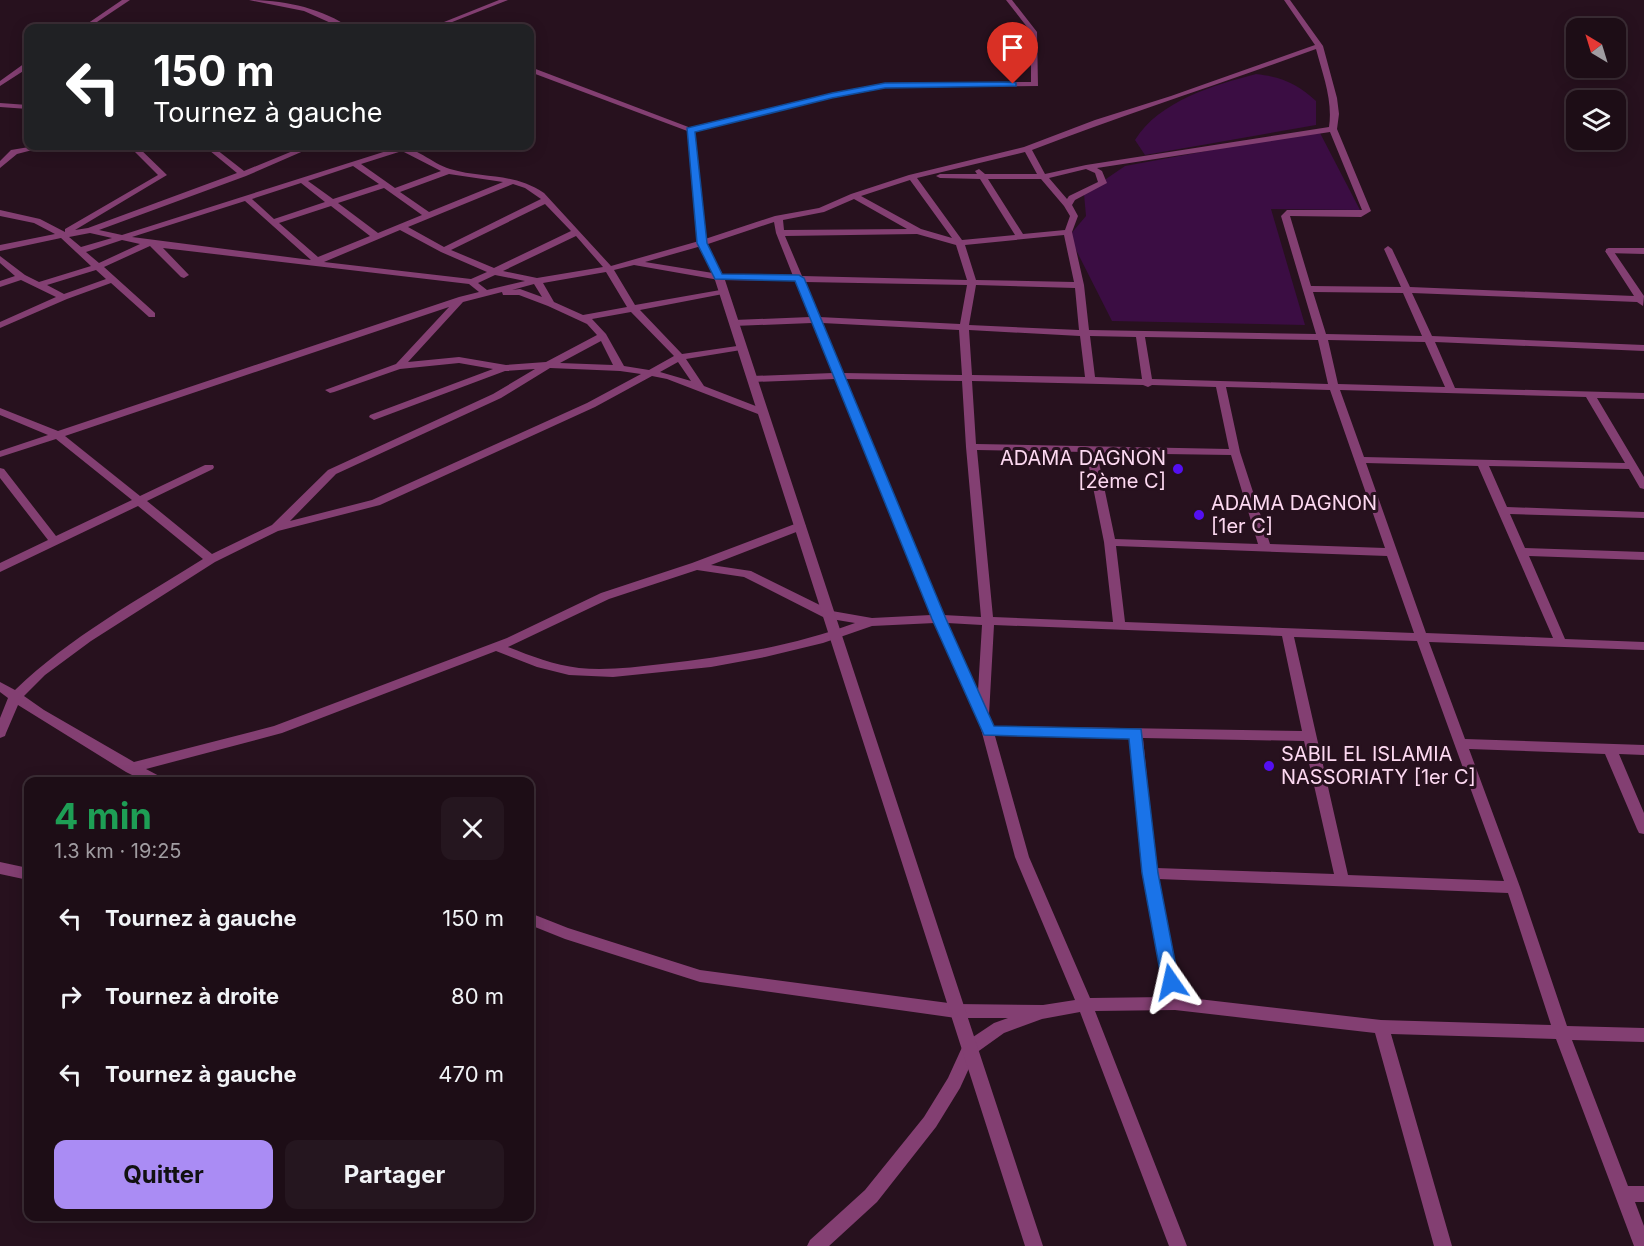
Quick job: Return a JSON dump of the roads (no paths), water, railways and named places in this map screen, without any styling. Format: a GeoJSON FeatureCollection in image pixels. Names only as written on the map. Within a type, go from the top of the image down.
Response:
{"type":"FeatureCollection","features":[{"type":"Feature","properties":{"kind":"street"},"geometry":{"type":"LineString","coordinates":[[90,24],[127,0]]}},
{"type":"Feature","properties":{"kind":"street"},"geometry":{"type":"LineString","coordinates":[[252,0],[306,9],[338,24]]}},
{"type":"Feature","properties":{"kind":"street"},"geometry":{"type":"LineString","coordinates":[[442,24],[505,0]]}},
{"type":"Feature","properties":{"kind":"street"},"geometry":{"type":"LineString","coordinates":[[534,72],[690,130],[832,95],[885,85],[1035,84],[1034,32],[1009,0]]}},
{"type":"Feature","properties":{"kind":"street"},"geometry":{"type":"LineString","coordinates":[[1287,0],[1319,46],[1333,99],[1335,114],[1333,129],[1367,211],[1361,214],[1287,213],[1285,216],[1322,337],[1334,387],[1422,639],[1513,887],[1562,1032],[1643,1246]]}},
{"type":"Feature","properties":{"kind":"street"},"geometry":{"type":"LineString","coordinates":[[0,454],[462,299],[537,281],[609,269],[702,243],[778,218],[821,210],[854,196],[912,177],[1028,149],[1098,122],[1174,98],[1319,46]]}},
{"type":"Feature","properties":{"kind":"street"},"geometry":{"type":"LineString","coordinates":[[0,84],[24,68]]}},
{"type":"Feature","properties":{"kind":"street"},"geometry":{"type":"LineString","coordinates":[[0,105],[24,107]]}},
{"type":"Feature","properties":{"kind":"street"},"geometry":{"type":"LineString","coordinates":[[912,177],[980,175],[1043,177],[1086,167],[1333,129]]}},
{"type":"Feature","properties":{"kind":"street"},"geometry":{"type":"LineString","coordinates":[[690,130],[702,243],[719,277],[829,615],[834,637],[1034,1246]]}},
{"type":"Feature","properties":{"kind":"street"},"geometry":{"type":"LineString","coordinates":[[1028,149],[1043,177],[1068,205],[1074,216],[1068,232],[1079,285],[1090,380]]}},
{"type":"Feature","properties":{"kind":"street"},"geometry":{"type":"LineString","coordinates":[[0,166],[14,152],[24,150]]}},
{"type":"Feature","properties":{"kind":"street"},"geometry":{"type":"LineString","coordinates":[[61,234],[163,175],[137,150]]}},
{"type":"Feature","properties":{"kind":"street"},"geometry":{"type":"LineString","coordinates":[[213,150],[243,174]]}},
{"type":"Feature","properties":{"kind":"street"},"geometry":{"type":"LineString","coordinates":[[292,150],[297,152]]}},
{"type":"Feature","properties":{"kind":"street"},"geometry":{"type":"LineString","coordinates":[[0,248],[90,230],[302,150]]}},
{"type":"Feature","properties":{"kind":"street"},"geometry":{"type":"LineString","coordinates":[[79,251],[393,150]]}},
{"type":"Feature","properties":{"kind":"street"},"geometry":{"type":"LineString","coordinates":[[407,150],[448,171],[513,181],[528,186],[541,195],[544,201],[578,232],[609,269],[632,307],[680,357],[700,387]]}},
{"type":"Feature","properties":{"kind":"street"},"geometry":{"type":"LineString","coordinates":[[976,162],[980,175],[1020,236]]}},
{"type":"Feature","properties":{"kind":"street"},"geometry":{"type":"LineString","coordinates":[[354,164],[428,216]]}},
{"type":"Feature","properties":{"kind":"street"},"geometry":{"type":"LineString","coordinates":[[1068,205],[1072,198],[1103,183],[1098,171],[1086,167]]}},
{"type":"Feature","properties":{"kind":"street"},"geometry":{"type":"LineString","coordinates":[[394,191],[448,171]]}},
{"type":"Feature","properties":{"kind":"street"},"geometry":{"type":"LineString","coordinates":[[912,177],[960,243],[972,282],[964,327],[971,447],[988,622],[983,715]]}},
{"type":"Feature","properties":{"kind":"street"},"geometry":{"type":"LineString","coordinates":[[302,180],[377,237]]}},
{"type":"Feature","properties":{"kind":"street"},"geometry":{"type":"LineString","coordinates":[[313,263],[513,181]]}},
{"type":"Feature","properties":{"kind":"street"},"geometry":{"type":"LineString","coordinates":[[273,222],[385,185]]}},
{"type":"Feature","properties":{"kind":"street"},"geometry":{"type":"LineString","coordinates":[[854,196],[918,231],[960,243],[1068,232]]}},
{"type":"Feature","properties":{"kind":"street"},"geometry":{"type":"LineString","coordinates":[[246,198],[313,263]]}},
{"type":"Feature","properties":{"kind":"street"},"geometry":{"type":"LineString","coordinates":[[444,250],[544,201]]}},
{"type":"Feature","properties":{"kind":"street"},"geometry":{"type":"LineString","coordinates":[[0,213],[37,221],[61,234],[152,315]]}},
{"type":"Feature","properties":{"kind":"street"},"geometry":{"type":"LineString","coordinates":[[778,218],[780,233],[939,619],[983,715],[1022,857],[1085,1005],[1178,1246]]}},
{"type":"Feature","properties":{"kind":"street"},"geometry":{"type":"LineString","coordinates":[[42,284],[97,267],[151,244],[159,226]]}},
{"type":"Feature","properties":{"kind":"street"},"geometry":{"type":"LineString","coordinates":[[401,227],[444,250],[495,272],[537,281],[551,304]]}},
{"type":"Feature","properties":{"kind":"street"},"geometry":{"type":"LineString","coordinates":[[90,230],[151,244],[472,282],[578,232]]}},
{"type":"Feature","properties":{"kind":"street"},"geometry":{"type":"LineString","coordinates":[[780,233],[918,231]]}},
{"type":"Feature","properties":{"kind":"street"},"geometry":{"type":"LineString","coordinates":[[151,244],[184,275]]}},
{"type":"Feature","properties":{"kind":"street"},"geometry":{"type":"LineString","coordinates":[[1388,249],[1452,391]]}},
{"type":"Feature","properties":{"kind":"street"},"geometry":{"type":"LineString","coordinates":[[1643,301],[1609,251],[1644,251]]}},
{"type":"Feature","properties":{"kind":"street"},"geometry":{"type":"LineString","coordinates":[[461,256],[472,282],[485,293],[520,292],[590,322],[603,336],[620,368]]}},
{"type":"Feature","properties":{"kind":"street"},"geometry":{"type":"LineString","coordinates":[[0,259],[22,277],[42,284],[64,297]]}},
{"type":"Feature","properties":{"kind":"street"},"geometry":{"type":"LineString","coordinates":[[633,262],[719,277],[1079,285]]}},
{"type":"Feature","properties":{"kind":"street"},"geometry":{"type":"LineString","coordinates":[[0,284],[22,277]]}},
{"type":"Feature","properties":{"kind":"street"},"geometry":{"type":"LineString","coordinates":[[0,325],[64,297],[112,280]]}},
{"type":"Feature","properties":{"kind":"street"},"geometry":{"type":"LineString","coordinates":[[399,366],[462,299],[472,282]]}},
{"type":"Feature","properties":{"kind":"street"},"geometry":{"type":"LineString","coordinates":[[1308,289],[1406,290],[1643,301]]}},
{"type":"Feature","properties":{"kind":"street"},"geometry":{"type":"LineString","coordinates":[[583,318],[723,291]]}},
{"type":"Feature","properties":{"kind":"street"},"geometry":{"type":"LineString","coordinates":[[734,323],[817,320],[1084,333],[1430,339],[1644,348]]}},
{"type":"Feature","properties":{"kind":"street"},"geometry":{"type":"LineString","coordinates":[[1140,334],[1148,384]]}},
{"type":"Feature","properties":{"kind":"street"},"geometry":{"type":"LineString","coordinates":[[275,528],[332,472],[496,396],[603,336]]}},
{"type":"Feature","properties":{"kind":"street"},"geometry":{"type":"LineString","coordinates":[[0,733],[15,696],[41,672],[87,638],[212,559],[275,528],[376,502],[591,405],[680,357],[741,347]]}},
{"type":"Feature","properties":{"kind":"street"},"geometry":{"type":"LineString","coordinates":[[330,390],[399,366],[459,360],[506,368],[548,365],[620,368],[650,372],[700,387],[762,412]]}},
{"type":"Feature","properties":{"kind":"street"},"geometry":{"type":"LineString","coordinates":[[374,417],[506,368]]}},
{"type":"Feature","properties":{"kind":"street"},"geometry":{"type":"LineString","coordinates":[[752,379],[840,376],[1090,380],[1148,384],[1644,396]]}},
{"type":"Feature","properties":{"kind":"street"},"geometry":{"type":"LineString","coordinates":[[1221,385],[1236,452],[1265,547]]}},
{"type":"Feature","properties":{"kind":"street"},"geometry":{"type":"LineString","coordinates":[[1590,395],[1644,486]]}},
{"type":"Feature","properties":{"kind":"street"},"geometry":{"type":"LineString","coordinates":[[0,411],[58,435],[141,499],[212,559]]}},
{"type":"Feature","properties":{"kind":"street"},"geometry":{"type":"LineString","coordinates":[[971,447],[1236,452]]}},
{"type":"Feature","properties":{"kind":"street"},"geometry":{"type":"LineString","coordinates":[[1091,449],[1110,542],[1120,627]]}},
{"type":"Feature","properties":{"kind":"street"},"geometry":{"type":"LineString","coordinates":[[1360,460],[1632,466]]}},
{"type":"Feature","properties":{"kind":"street"},"geometry":{"type":"LineString","coordinates":[[1482,462],[1561,643]]}},
{"type":"Feature","properties":{"kind":"street"},"geometry":{"type":"LineString","coordinates":[[0,568],[209,467]]}},
{"type":"Feature","properties":{"kind":"street"},"geometry":{"type":"LineString","coordinates":[[0,471],[55,542]]}},
{"type":"Feature","properties":{"kind":"street"},"geometry":{"type":"LineString","coordinates":[[1503,510],[1644,515]]}},
{"type":"Feature","properties":{"kind":"street"},"geometry":{"type":"LineString","coordinates":[[131,768],[277,730],[512,641],[605,596],[696,566],[800,526]]}},
{"type":"Feature","properties":{"kind":"street"},"geometry":{"type":"LineString","coordinates":[[1110,542],[1392,552]]}},
{"type":"Feature","properties":{"kind":"street"},"geometry":{"type":"LineString","coordinates":[[1521,552],[1644,556]]}},
{"type":"Feature","properties":{"kind":"street"},"geometry":{"type":"LineString","coordinates":[[696,566],[747,574],[829,615],[872,622],[939,619],[1644,646]]}},
{"type":"Feature","properties":{"kind":"street"},"geometry":{"type":"LineString","coordinates":[[495,646],[528,660],[571,671],[624,672],[718,663],[834,637],[872,622]]}},
{"type":"Feature","properties":{"kind":"street"},"geometry":{"type":"LineString","coordinates":[[1287,633],[1342,880]]}},
{"type":"Feature","properties":{"kind":"street"},"geometry":{"type":"LineString","coordinates":[[0,686],[39,713],[148,777]]}},
{"type":"Feature","properties":{"kind":"street"},"geometry":{"type":"LineString","coordinates":[[989,731],[1311,736]]}},
{"type":"Feature","properties":{"kind":"street"},"geometry":{"type":"LineString","coordinates":[[1136,733],[1150,873],[1175,1003]]}},
{"type":"Feature","properties":{"kind":"street"},"geometry":{"type":"LineString","coordinates":[[1461,744],[1644,750]]}},
{"type":"Feature","properties":{"kind":"street"},"geometry":{"type":"LineString","coordinates":[[1610,748],[1644,829]]}},
{"type":"Feature","properties":{"kind":"street"},"geometry":{"type":"LineString","coordinates":[[0,868],[24,873]]}},
{"type":"Feature","properties":{"kind":"street"},"geometry":{"type":"LineString","coordinates":[[1150,873],[1513,887]]}},
{"type":"Feature","properties":{"kind":"street"},"geometry":{"type":"LineString","coordinates":[[534,921],[565,933],[700,976],[956,1011],[1043,1012],[1085,1005],[1175,1003],[1381,1027],[1644,1035]]}},
{"type":"Feature","properties":{"kind":"street"},"geometry":{"type":"LineString","coordinates":[[816,1246],[871,1196],[930,1122],[954,1083],[970,1048],[999,1028],[1043,1012]]}},
{"type":"Feature","properties":{"kind":"street"},"geometry":{"type":"LineString","coordinates":[[1381,1027],[1443,1246]]}},
{"type":"Feature","properties":{"kind":"street"},"geometry":{"type":"LineString","coordinates":[[1624,1194],[1644,1194]]}},
{"type":"Feature","properties":{"kind":"place","name":"ADAMA DAGNON [2ème C]"},"geometry":{"type":"Point","coordinates":[1178,469]}},
{"type":"Feature","properties":{"kind":"place","name":"ADAMA DAGNON [1er C]"},"geometry":{"type":"Point","coordinates":[1199,515]}},
{"type":"Feature","properties":{"kind":"place","name":"SABIL EL ISLAMIA NASSORIATY [1er C]"},"geometry":{"type":"Point","coordinates":[1269,766]}}]}
